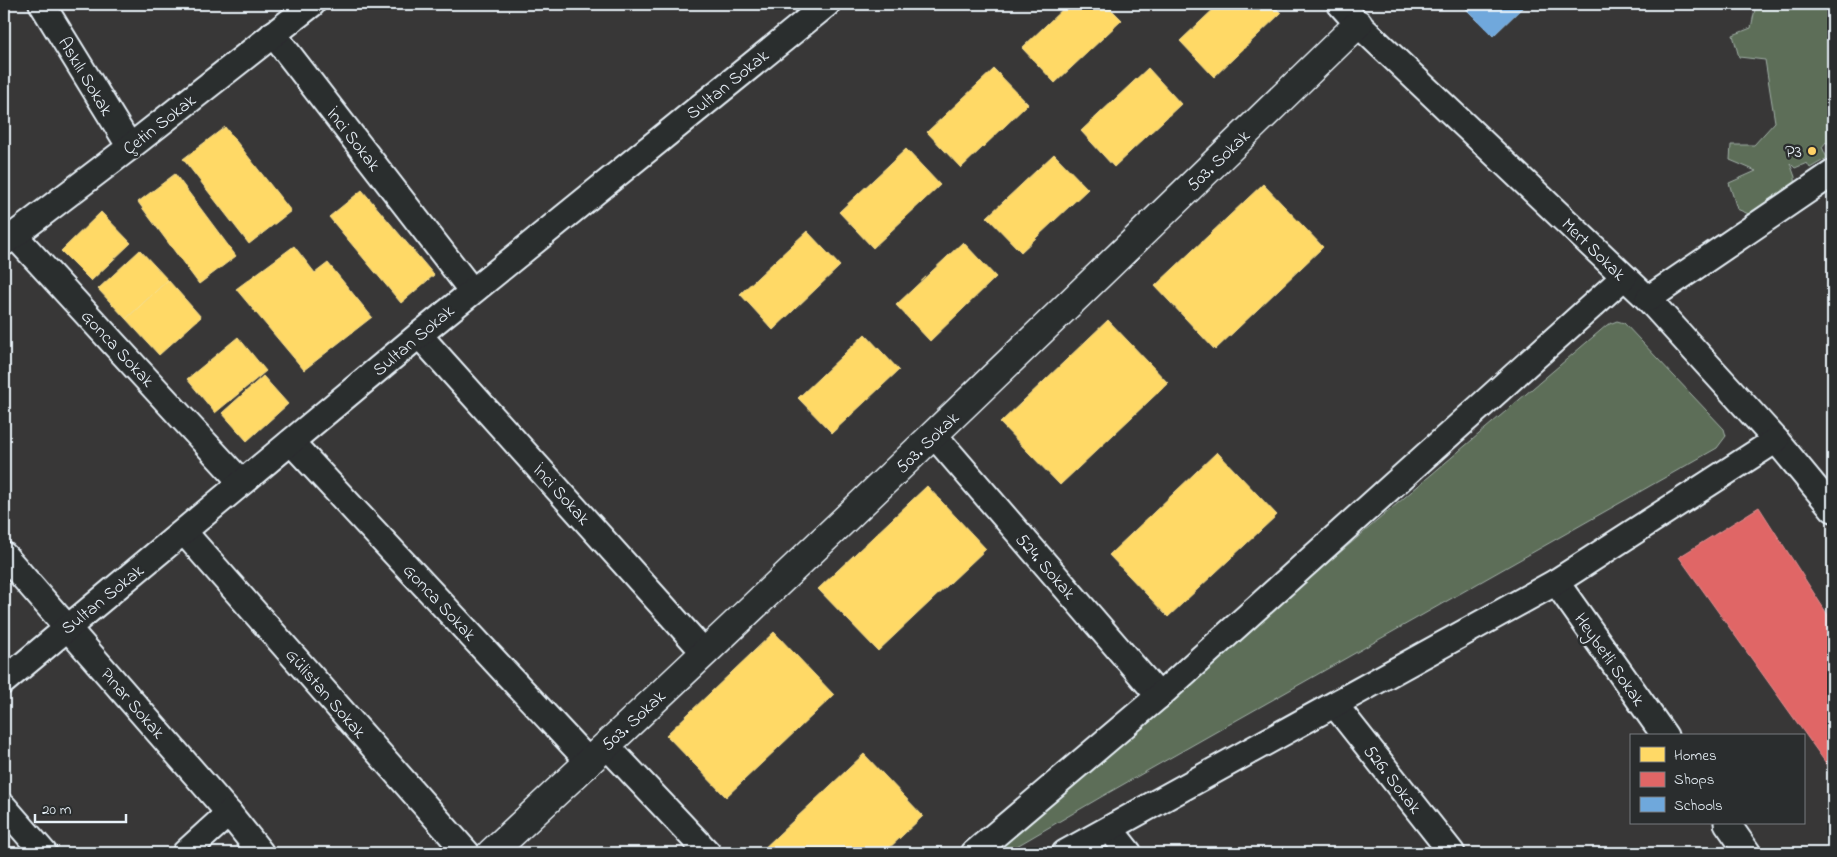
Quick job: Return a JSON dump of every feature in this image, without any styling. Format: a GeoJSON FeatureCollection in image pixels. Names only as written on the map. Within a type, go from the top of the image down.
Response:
{"type":"FeatureCollection","features":[{"type":"Feature","properties":{"kind":"street","name":"Askılı Sokak"},"geometry":{"type":"LineString","coordinates":[[42,4],[130,147]]}},
{"type":"Feature","properties":{"kind":"street","name":"Çetin Sokak"},"geometry":{"type":"LineString","coordinates":[[9,239],[312,4]]}},
{"type":"Feature","properties":{"kind":"street","name":"Sultan Sokak"},"geometry":{"type":"LineString","coordinates":[[4,681],[472,291],[827,4]]}},
{"type":"Feature","properties":{"kind":"street","name":"Mert Sokak"},"geometry":{"type":"LineString","coordinates":[[1340,4],[1358,24],[1648,299],[1776,440],[1833,509]]}},
{"type":"Feature","properties":{"kind":"street","name":"503. Sokak"},"geometry":{"type":"LineString","coordinates":[[491,853],[934,435],[1358,24]]}},
{"type":"Feature","properties":{"kind":"street","name":"İnci Sokak"},"geometry":{"type":"LineString","coordinates":[[273,34],[472,291]]}},
{"type":"Feature","properties":{"kind":"street"},"geometry":{"type":"LineString","coordinates":[[1648,299],[1833,173]]}},
{"type":"Feature","properties":{"kind":"street","name":"Gonca Sokak"},"geometry":{"type":"LineString","coordinates":[[9,239],[241,482]]}},
{"type":"Feature","properties":{"kind":"street"},"geometry":{"type":"LineString","coordinates":[[974,853],[1158,696],[1624,277]]}},
{"type":"Feature","properties":{"kind":"street","name":"İnci Sokak"},"geometry":{"type":"LineString","coordinates":[[419,335],[705,652]]}},
{"type":"Feature","properties":{"kind":"street","name":"524. Sokak"},"geometry":{"type":"LineString","coordinates":[[934,435],[1158,696]]}},
{"type":"Feature","properties":{"kind":"street"},"geometry":{"type":"LineString","coordinates":[[1065,853],[1556,582],[1776,440]]}},
{"type":"Feature","properties":{"kind":"street","name":"Gonca Sokak"},"geometry":{"type":"LineString","coordinates":[[291,442],[598,754],[708,853]]}},
{"type":"Feature","properties":{"kind":"street","name":"Gülistan Sokak"},"geometry":{"type":"LineString","coordinates":[[184,532],[467,853]]}},
{"type":"Feature","properties":{"kind":"street","name":"Pınar Sokak"},"geometry":{"type":"LineString","coordinates":[[4,555],[229,813],[261,853]]}},
{"type":"Feature","properties":{"kind":"street","name":"Heybetli Sokak"},"geometry":{"type":"LineString","coordinates":[[1556,582],[1664,734]]}},
{"type":"Feature","properties":{"kind":"street","name":"526. Sokak"},"geometry":{"type":"LineString","coordinates":[[1335,705],[1452,853]]}},
{"type":"Feature","properties":{"kind":"street"},"geometry":{"type":"LineString","coordinates":[[4,807],[44,853]]}},
{"type":"Feature","properties":{"kind":"street"},"geometry":{"type":"LineString","coordinates":[[185,853],[229,813]]}},
{"type":"Feature","properties":{"kind":"street"},"geometry":{"type":"LineString","coordinates":[[1728,824],[1748,853]]}},
{"type":"Feature","properties":{"kind":"street"},"geometry":{"type":"LineString","coordinates":[[1110,829],[1129,853]]}},
{"type":"Feature","properties":{"kind":"green space"},"geometry":{"type":"Polygon","coordinates":[[[1744,4],[1833,4],[1833,147],[1826,142],[1822,147],[1827,158],[1810,168],[1807,163],[1795,168],[1790,163],[1795,177],[1796,196],[1758,218],[1737,209],[1729,183],[1756,171],[1730,160],[1731,145],[1754,145],[1775,122],[1765,60],[1739,57],[1733,35],[1751,28],[1755,9],[1744,4]]]}},
{"type":"Feature","properties":{"kind":"green space"},"geometry":{"type":"Polygon","coordinates":[[[1617,321],[1624,323],[1724,429],[1726,436],[1717,448],[1005,853],[994,853],[993,848],[1607,325],[1617,321]]]}},
{"type":"Feature","properties":{"kind":"building: Homes"},"geometry":{"type":"Polygon","coordinates":[[[1068,4],[1106,4],[1122,20],[1055,83],[1022,48],[1068,4]]]}},
{"type":"Feature","properties":{"kind":"building: Homes"},"geometry":{"type":"Polygon","coordinates":[[[1219,4],[1272,4],[1281,13],[1214,77],[1180,41],[1219,4]]]}},
{"type":"Feature","properties":{"kind":"building: Homes"},"geometry":{"type":"Polygon","coordinates":[[[1148,68],[1181,104],[1114,167],[1081,131],[1148,68]]]}},
{"type":"Feature","properties":{"kind":"building: Homes"},"geometry":{"type":"Polygon","coordinates":[[[994,69],[1028,104],[961,168],[927,132],[994,69]]]}},
{"type":"Feature","properties":{"kind":"building: Homes"},"geometry":{"type":"Polygon","coordinates":[[[225,127],[291,211],[249,244],[183,159],[225,127]]]}},
{"type":"Feature","properties":{"kind":"building: Homes"},"geometry":{"type":"Polygon","coordinates":[[[906,149],[940,185],[873,248],[839,212],[906,149]]]}},
{"type":"Feature","properties":{"kind":"building: Homes"},"geometry":{"type":"Polygon","coordinates":[[[1054,154],[1088,189],[1021,252],[987,217],[1054,154]]]}},
{"type":"Feature","properties":{"kind":"building: Homes"},"geometry":{"type":"Polygon","coordinates":[[[175,174],[236,256],[199,284],[138,202],[175,174]]]}},
{"type":"Feature","properties":{"kind":"building: Homes"},"geometry":{"type":"Polygon","coordinates":[[[1263,184],[1323,247],[1215,350],[1155,286],[1263,184]]]}},
{"type":"Feature","properties":{"kind":"building: Homes"},"geometry":{"type":"Polygon","coordinates":[[[362,190],[434,275],[401,303],[329,217],[362,190]]]}},
{"type":"Feature","properties":{"kind":"building: Homes"},"geometry":{"type":"Polygon","coordinates":[[[101,212],[131,243],[91,281],[61,251],[101,212]]]}},
{"type":"Feature","properties":{"kind":"building: Homes"},"geometry":{"type":"Polygon","coordinates":[[[807,231],[840,266],[773,330],[740,294],[807,231]]]}},
{"type":"Feature","properties":{"kind":"building: Homes"},"geometry":{"type":"Polygon","coordinates":[[[963,242],[996,277],[930,341],[896,305],[963,242]]]}},
{"type":"Feature","properties":{"kind":"building: Homes"},"geometry":{"type":"Polygon","coordinates":[[[294,246],[315,273],[328,263],[372,317],[304,370],[236,289],[294,246]]]}},
{"type":"Feature","properties":{"kind":"building: Homes"},"geometry":{"type":"Polygon","coordinates":[[[140,250],[168,280],[126,319],[98,289],[140,250]]]}},
{"type":"Feature","properties":{"kind":"building: Homes"},"geometry":{"type":"Polygon","coordinates":[[[168,280],[201,317],[159,355],[126,319],[168,280]]]}},
{"type":"Feature","properties":{"kind":"building: Homes"},"geometry":{"type":"Polygon","coordinates":[[[1108,320],[1168,383],[1060,485],[1000,423],[1108,320]]]}},
{"type":"Feature","properties":{"kind":"building: Homes"},"geometry":{"type":"Polygon","coordinates":[[[865,334],[899,370],[832,433],[798,398],[865,334]]]}},
{"type":"Feature","properties":{"kind":"building: Homes"},"geometry":{"type":"Polygon","coordinates":[[[238,337],[266,371],[215,413],[187,379],[238,337]]]}},
{"type":"Feature","properties":{"kind":"building: Homes"},"geometry":{"type":"Polygon","coordinates":[[[263,376],[288,404],[247,441],[222,413],[263,376]]]}},
{"type":"Feature","properties":{"kind":"building: Homes"},"geometry":{"type":"Polygon","coordinates":[[[1217,452],[1277,515],[1168,617],[1109,555],[1217,452]]]}},
{"type":"Feature","properties":{"kind":"building: Homes"},"geometry":{"type":"Polygon","coordinates":[[[927,486],[986,549],[878,651],[818,589],[927,486]]]}},
{"type":"Feature","properties":{"kind":"building: Homes"},"geometry":{"type":"Polygon","coordinates":[[[774,632],[834,695],[726,797],[666,735],[774,632]]]}},
{"type":"Feature","properties":{"kind":"building: Homes"},"geometry":{"type":"Polygon","coordinates":[[[864,754],[923,816],[884,853],[759,853],[864,754]]]}},
{"type":"Feature","properties":{"kind":"building: Shops"},"geometry":{"type":"Polygon","coordinates":[[[1759,507],[1833,623],[1833,773],[1679,557],[1759,507]]]}},
{"type":"Feature","properties":{"kind":"building: Schools"},"geometry":{"type":"Polygon","coordinates":[[[1461,4],[1526,4],[1493,36],[1461,4]]]}},
{"type":"Feature","properties":{"kind":"place","name":"P3"},"geometry":{"type":"Point","coordinates":[1812,151]}}]}
